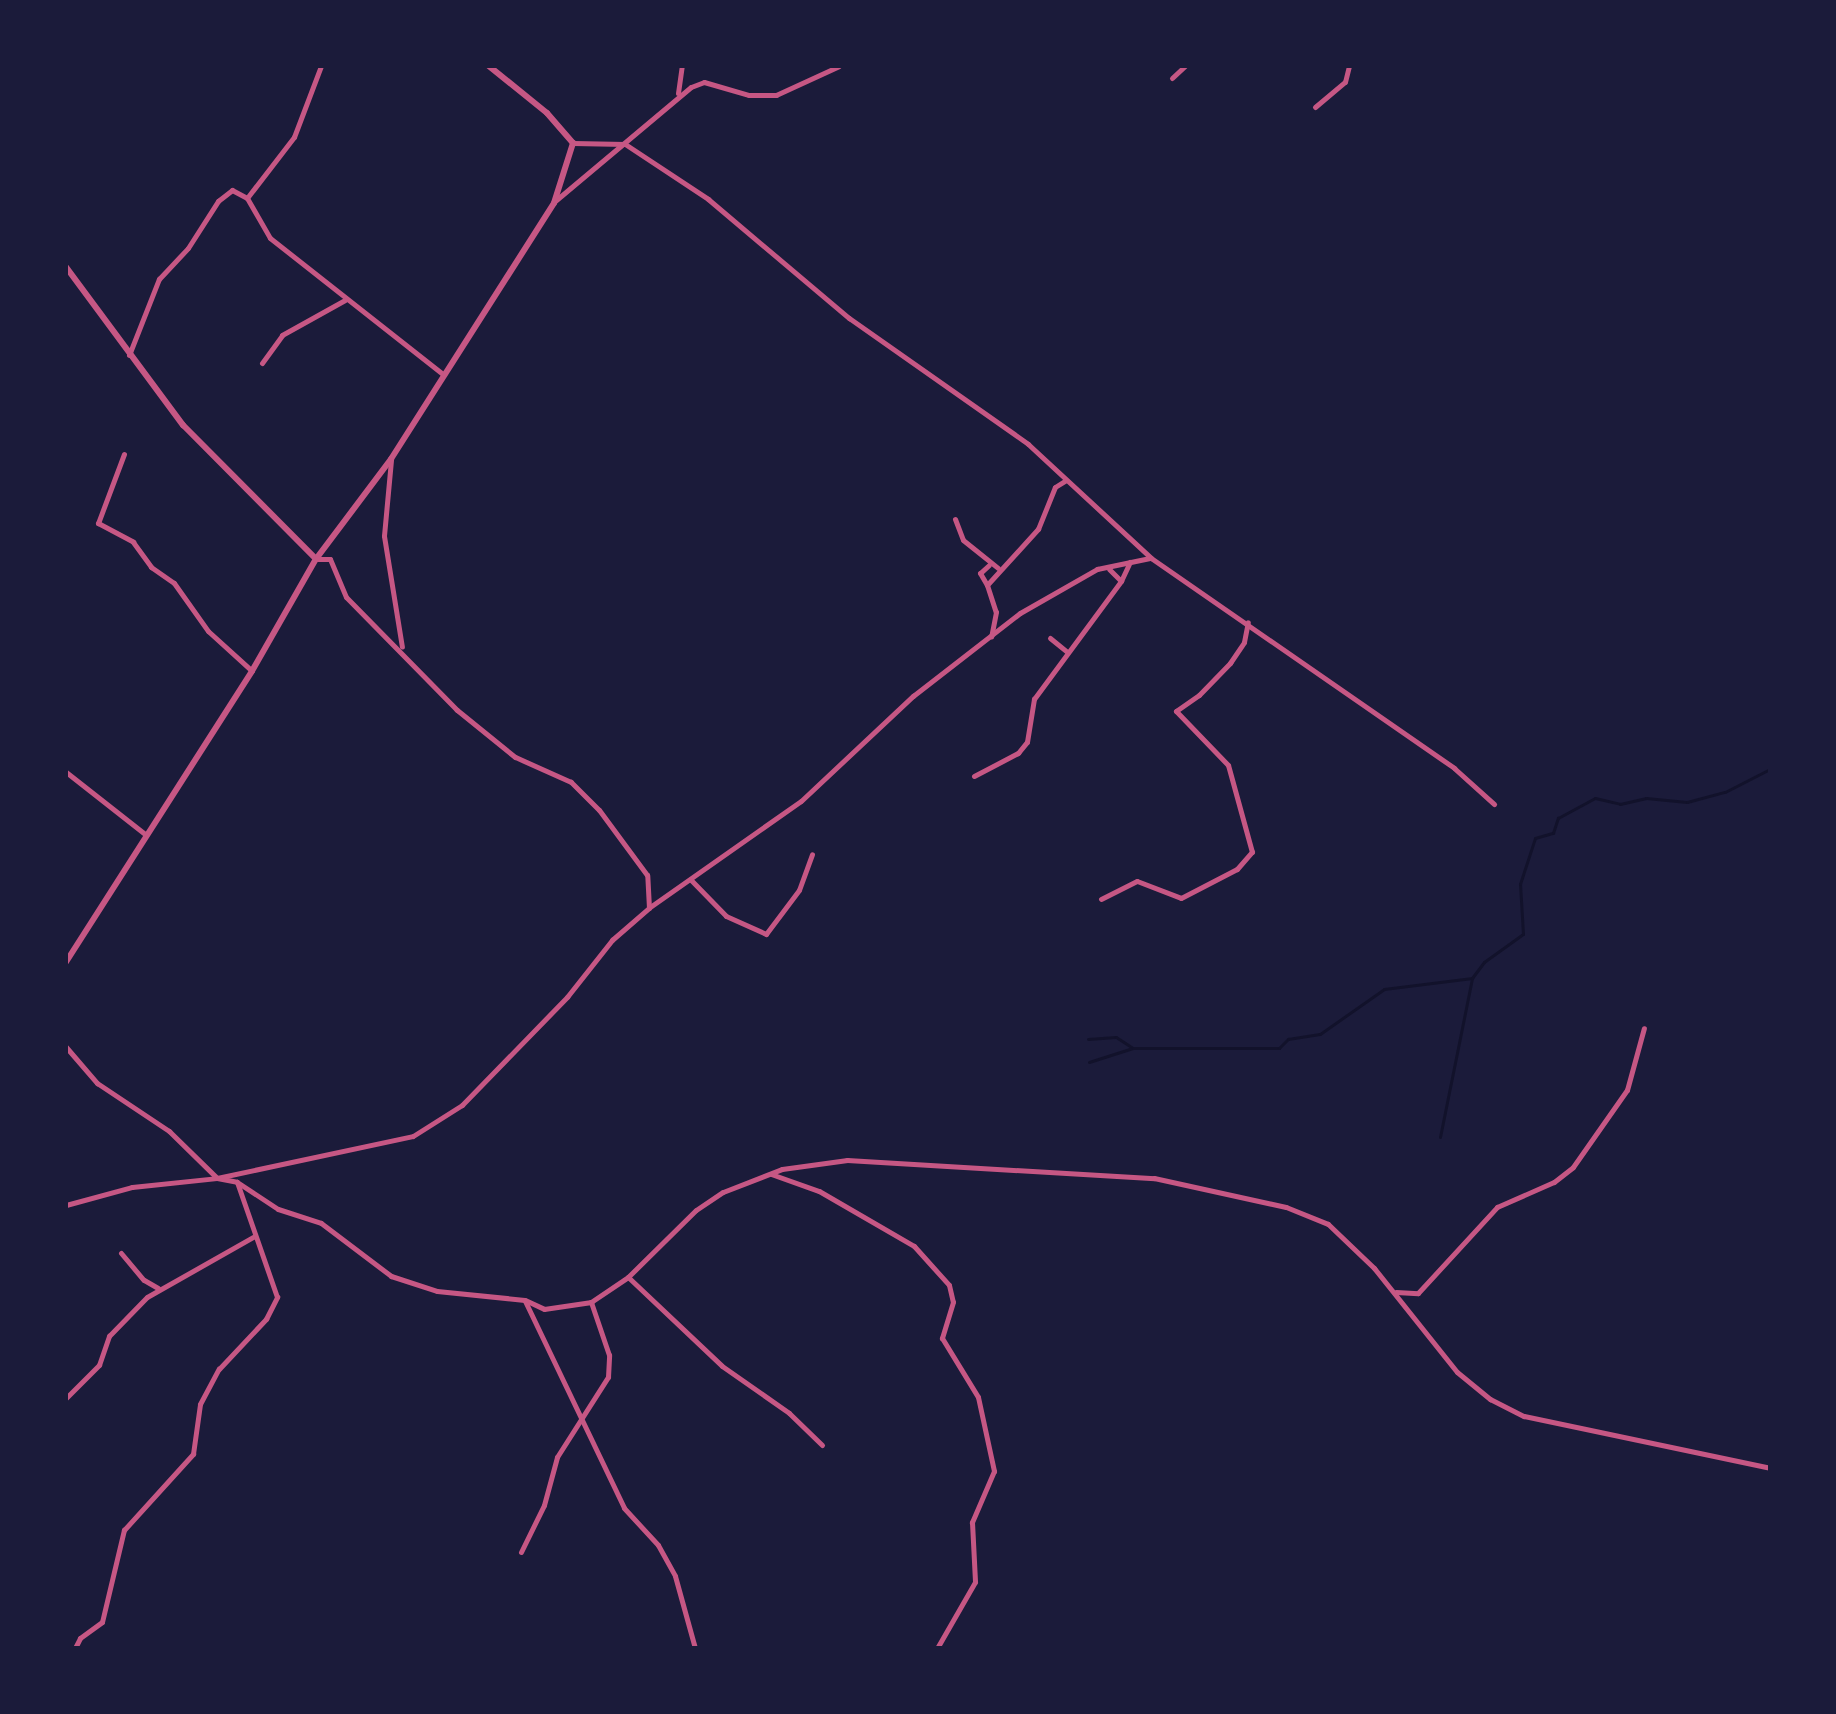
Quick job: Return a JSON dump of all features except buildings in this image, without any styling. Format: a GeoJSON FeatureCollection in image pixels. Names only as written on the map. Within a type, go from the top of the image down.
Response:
{"type":"FeatureCollection","features":[{"type":"Feature","properties":{"kind":"street"},"geometry":{"type":"LineString","coordinates":[[247,198],[294,137],[321,66]]}},
{"type":"Feature","properties":{"kind":"street"},"geometry":{"type":"LineString","coordinates":[[489,66],[547,113],[573,143],[625,144],[708,199],[849,318],[984,409],[1151,558],[1248,622],[1454,768],[1494,804]]}},
{"type":"Feature","properties":{"kind":"street"},"geometry":{"type":"LineString","coordinates":[[678,94],[682,66]]}},
{"type":"Feature","properties":{"kind":"street"},"geometry":{"type":"LineString","coordinates":[[554,203],[625,144],[678,94],[704,82],[749,95],[776,95],[839,66]]}},
{"type":"Feature","properties":{"kind":"street"},"geometry":{"type":"LineString","coordinates":[[1172,78],[1185,66]]}},
{"type":"Feature","properties":{"kind":"street"},"geometry":{"type":"LineString","coordinates":[[1315,107],[1345,82],[1349,66]]}},
{"type":"Feature","properties":{"kind":"street"},"geometry":{"type":"LineString","coordinates":[[66,962],[252,671],[316,559],[391,459],[554,203],[573,143]]}},
{"type":"Feature","properties":{"kind":"street"},"geometry":{"type":"LineString","coordinates":[[128,356],[159,279],[188,248],[224,195],[232,190],[247,198],[270,238],[444,375]]}},
{"type":"Feature","properties":{"kind":"street"},"geometry":{"type":"LineString","coordinates":[[66,267],[128,356],[183,425],[316,559],[330,559],[346,597],[402,648],[457,710],[511,755],[571,782],[599,810],[647,875],[649,908]]}},
{"type":"Feature","properties":{"kind":"street"},"geometry":{"type":"LineString","coordinates":[[262,363],[282,335],[345,300]]}},
{"type":"Feature","properties":{"kind":"street"},"geometry":{"type":"LineString","coordinates":[[124,454],[98,523],[133,542],[151,567],[174,583],[208,631],[252,671]]}},
{"type":"Feature","properties":{"kind":"street"},"geometry":{"type":"LineString","coordinates":[[391,459],[384,536],[402,648]]}},
{"type":"Feature","properties":{"kind":"street"},"geometry":{"type":"LineString","coordinates":[[987,585],[998,568],[1038,529],[1058,472]]}},
{"type":"Feature","properties":{"kind":"street"},"geometry":{"type":"LineString","coordinates":[[1055,487],[1066,480]]}},
{"type":"Feature","properties":{"kind":"street"},"geometry":{"type":"LineString","coordinates":[[955,519],[963,540],[989,565],[998,568]]}},
{"type":"Feature","properties":{"kind":"street"},"geometry":{"type":"LineString","coordinates":[[66,1205],[132,1187],[217,1178],[397,1143],[428,1128],[462,1105],[567,997],[612,940],[649,908],[801,801],[913,696],[1020,613],[1097,569],[1151,558]]}},
{"type":"Feature","properties":{"kind":"street"},"geometry":{"type":"LineString","coordinates":[[974,776],[1018,753],[1027,742],[1031,705],[1121,581],[1130,562]]}},
{"type":"Feature","properties":{"kind":"street"},"geometry":{"type":"LineString","coordinates":[[989,565],[980,573],[987,585],[996,617],[989,640]]}},
{"type":"Feature","properties":{"kind":"street"},"geometry":{"type":"LineString","coordinates":[[1108,568],[1121,581]]}},
{"type":"Feature","properties":{"kind":"street"},"geometry":{"type":"LineString","coordinates":[[1101,899],[1137,881],[1181,898],[1237,869],[1252,852],[1228,765],[1176,711],[1199,695],[1230,663],[1244,642],[1248,622]]}},
{"type":"Feature","properties":{"kind":"street"},"geometry":{"type":"LineString","coordinates":[[1050,638],[1067,652]]}},
{"type":"Feature","properties":{"kind":"street"},"geometry":{"type":"LineString","coordinates":[[66,772],[146,835]]}},
{"type":"Feature","properties":{"kind":"street"},"geometry":{"type":"LineString","coordinates":[[691,880],[726,916],[766,934],[799,890],[812,854]]}},
{"type":"Feature","properties":{"kind":"street"},"geometry":{"type":"LineString","coordinates":[[1395,1292],[1418,1293],[1497,1207],[1554,1182],[1573,1167],[1627,1090],[1644,1028]]}},
{"type":"Feature","properties":{"kind":"street"},"geometry":{"type":"LineString","coordinates":[[66,1047],[97,1083],[169,1131],[217,1178],[237,1182],[278,1209],[321,1223],[391,1276],[437,1291],[525,1300],[544,1309],[591,1302],[628,1277],[696,1210],[770,1173],[847,1160],[1090,1172],[1215,1188],[1307,1213],[1328,1224],[1395,1292],[1457,1372],[1490,1399],[1524,1416],[1770,1468]]}},
{"type":"Feature","properties":{"kind":"street"},"geometry":{"type":"LineString","coordinates":[[770,1173],[819,1191],[914,1246],[949,1285],[953,1302],[942,1338],[978,1397],[994,1471],[972,1522],[975,1582],[937,1648]]}},
{"type":"Feature","properties":{"kind":"street"},"geometry":{"type":"LineString","coordinates":[[75,1648],[80,1638],[102,1622],[124,1530],[193,1454],[200,1404],[219,1369],[272,1309],[276,1283],[253,1237],[237,1182]]}},
{"type":"Feature","properties":{"kind":"street"},"geometry":{"type":"LineString","coordinates":[[66,1398],[99,1365],[109,1336],[159,1289],[253,1237]]}},
{"type":"Feature","properties":{"kind":"street"},"geometry":{"type":"LineString","coordinates":[[121,1253],[144,1280],[159,1289]]}},
{"type":"Feature","properties":{"kind":"street"},"geometry":{"type":"LineString","coordinates":[[628,1277],[722,1366],[789,1413],[822,1445]]}},
{"type":"Feature","properties":{"kind":"street"},"geometry":{"type":"LineString","coordinates":[[525,1300],[624,1508],[658,1545],[675,1576],[695,1648]]}},
{"type":"Feature","properties":{"kind":"street"},"geometry":{"type":"LineString","coordinates":[[521,1552],[544,1505],[557,1457],[580,1418],[604,1387],[610,1368],[591,1302]]}},
{"type":"Feature","properties":{"kind":"waterway"},"geometry":{"type":"LineString","coordinates":[[1440,1137],[1472,978],[1484,962],[1523,934],[1520,884],[1535,838],[1553,833],[1558,818],[1595,798],[1620,804],[1646,798],[1687,802],[1725,792],[1770,769]]}},
{"type":"Feature","properties":{"kind":"waterway"},"geometry":{"type":"LineString","coordinates":[[1089,1062],[1133,1048],[1279,1048],[1288,1039],[1320,1034],[1384,989],[1472,978]]}},
{"type":"Feature","properties":{"kind":"waterway"},"geometry":{"type":"LineString","coordinates":[[1088,1039],[1116,1037],[1133,1048]]}}]}
